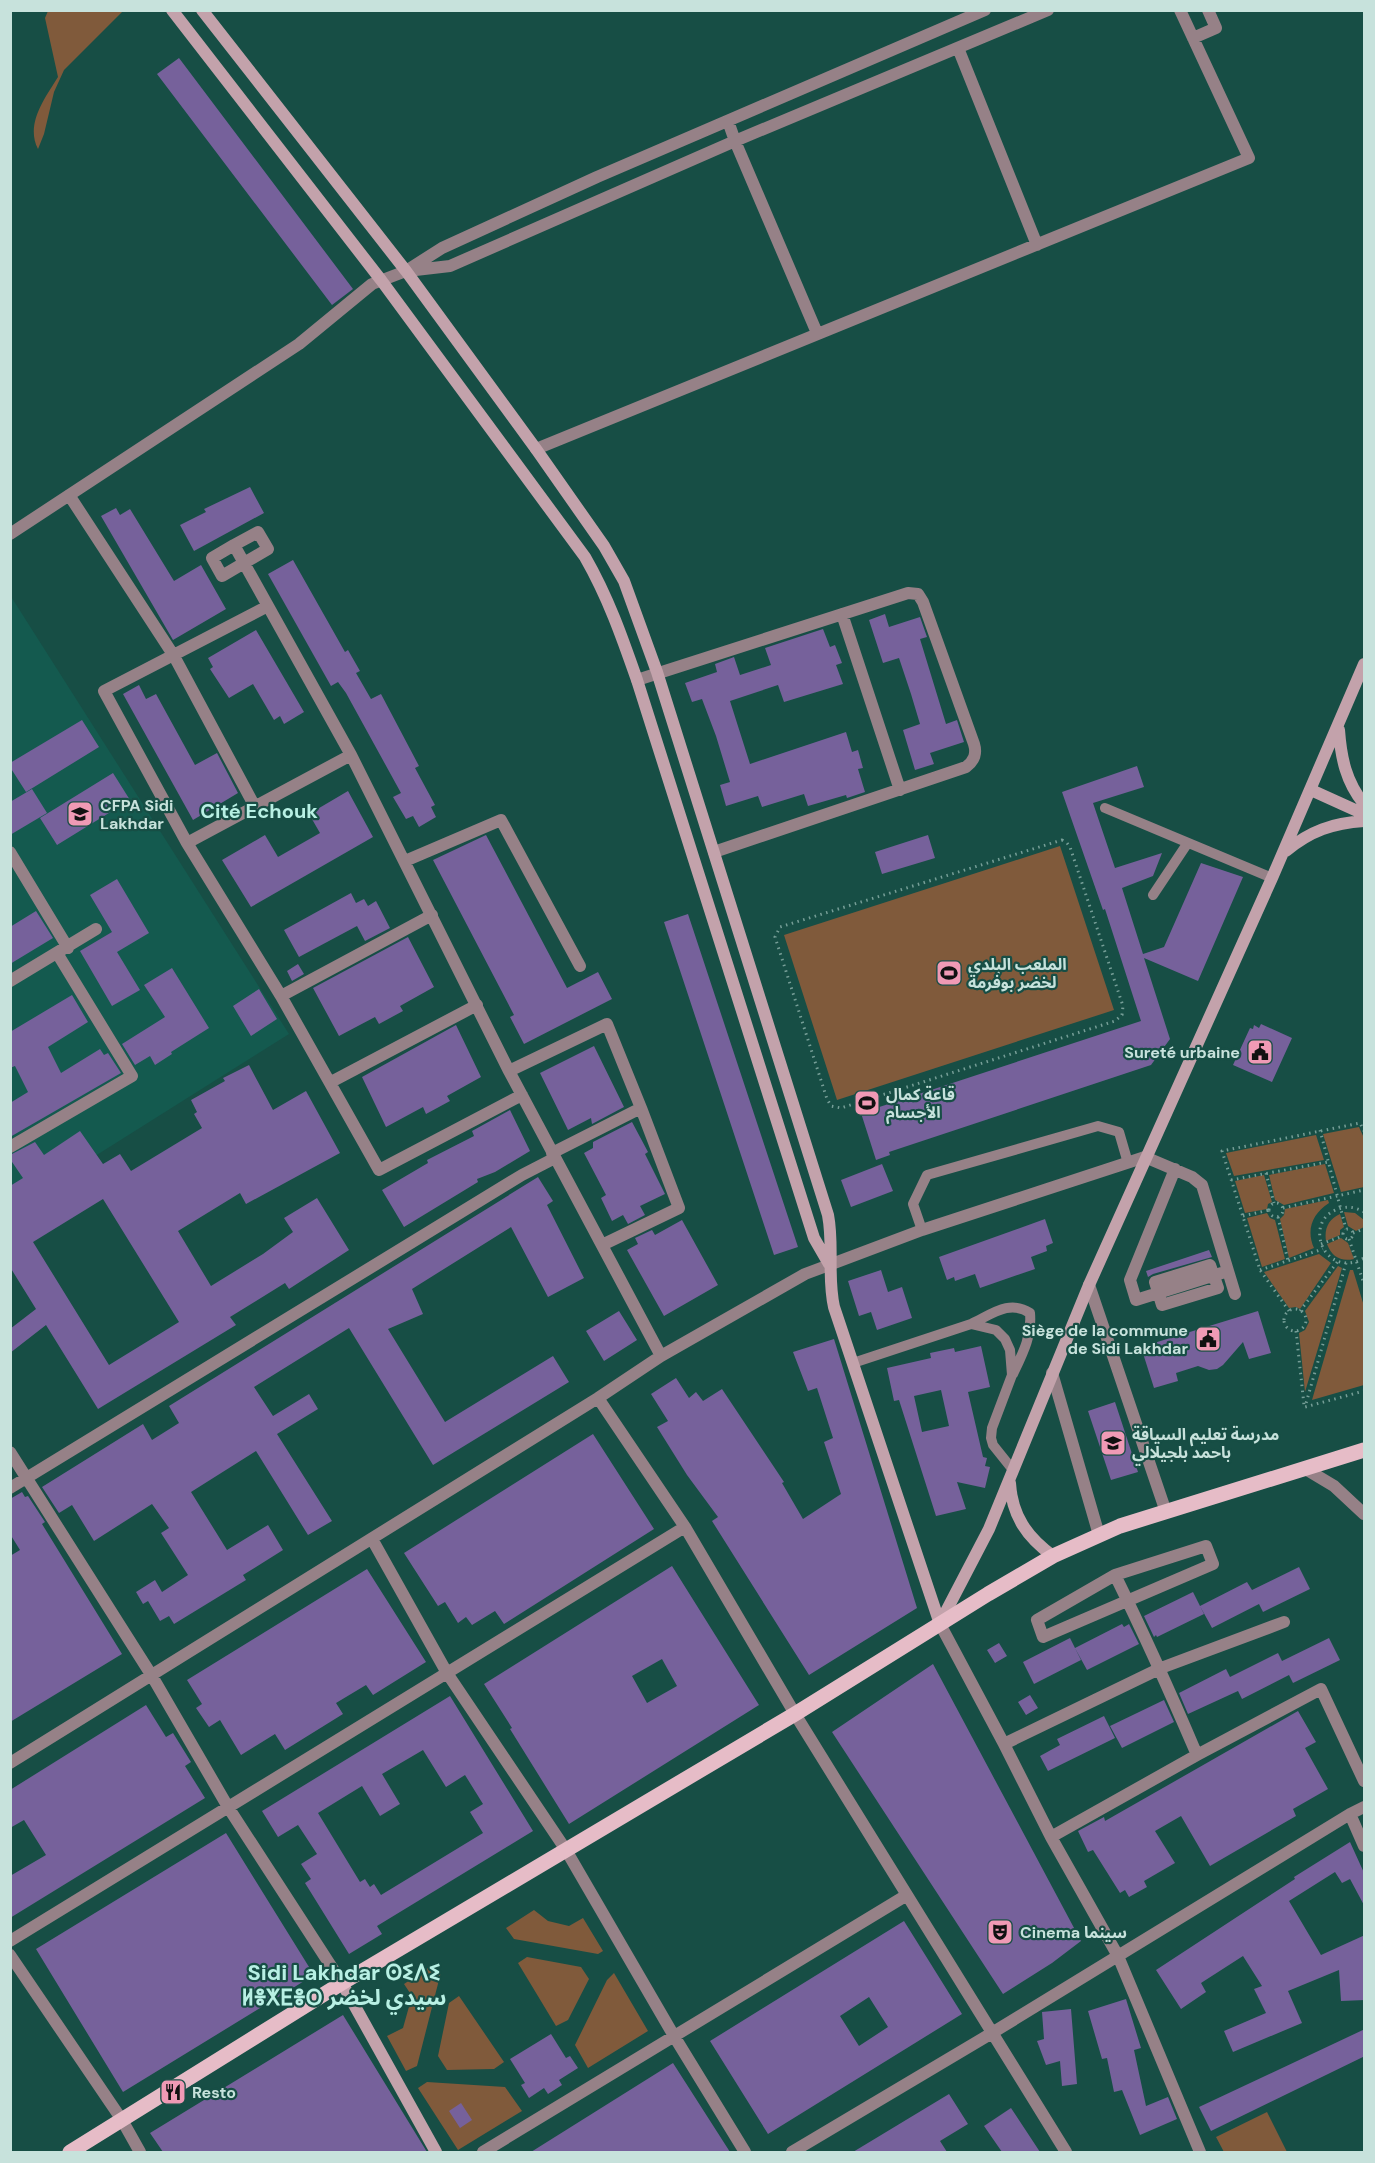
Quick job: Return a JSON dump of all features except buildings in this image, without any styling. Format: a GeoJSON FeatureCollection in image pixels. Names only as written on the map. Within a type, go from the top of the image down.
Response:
{"type":"FeatureCollection","features":[{"type":"Feature","properties":{"kind":"main road"},"geometry":{"type":"LineString","coordinates":[[172,10],[381,280],[585,557],[614,613],[814,1238],[830,1264]]}},
{"type":"Feature","properties":{"kind":"main road"},"geometry":{"type":"LineString","coordinates":[[202,10],[406,271],[536,449],[615,563],[632,599],[828,1215],[832,1248],[831,1293],[940,1624]]}},
{"type":"Feature","properties":{"kind":"main road"},"geometry":{"type":"LineString","coordinates":[[940,1624],[966,1577],[1089,1285],[1272,879],[1365,664]]}},
{"type":"Feature","properties":{"kind":"main road"},"geometry":{"type":"LineString","coordinates":[[1339,727],[1340,750],[1345,773],[1356,794],[1365,804]]}},
{"type":"Feature","properties":{"kind":"main road"},"geometry":{"type":"LineString","coordinates":[[1311,790],[1365,814]]}},
{"type":"Feature","properties":{"kind":"main road"},"geometry":{"type":"LineString","coordinates":[[1282,854],[1300,839],[1321,828],[1344,822],[1365,821]]}},
{"type":"Feature","properties":{"kind":"main road"},"geometry":{"type":"LineString","coordinates":[[70,2152],[342,1983],[795,1714],[987,1594],[1053,1556],[1099,1535],[1166,1512],[1365,1450]]}},
{"type":"Feature","properties":{"kind":"main road"},"geometry":{"type":"LineString","coordinates":[[1011,1474],[1011,1498],[1016,1515],[1025,1532],[1053,1556]]}},
{"type":"Feature","properties":{"kind":"main road"},"geometry":{"type":"LineString","coordinates":[[342,1983],[436,2152]]}},
{"type":"Feature","properties":{"kind":"street"},"geometry":{"type":"LineString","coordinates":[[406,271],[452,243],[597,177],[985,10]]}},
{"type":"Feature","properties":{"kind":"street"},"geometry":{"type":"LineString","coordinates":[[10,534],[291,350],[326,324],[366,288],[381,280],[406,271],[450,266],[735,141],[1048,10]]}},
{"type":"Feature","properties":{"kind":"street"},"geometry":{"type":"LineString","coordinates":[[536,449],[1249,158],[1180,10]]}},
{"type":"Feature","properties":{"kind":"street"},"geometry":{"type":"LineString","coordinates":[[1193,38],[1216,28],[1208,10]]}},
{"type":"Feature","properties":{"kind":"street"},"geometry":{"type":"LineString","coordinates":[[958,48],[1037,244]]}},
{"type":"Feature","properties":{"kind":"street"},"geometry":{"type":"LineString","coordinates":[[728,120],[818,333]]}},
{"type":"Feature","properties":{"kind":"street"},"geometry":{"type":"LineString","coordinates":[[69,495],[174,656],[254,805]]}},
{"type":"Feature","properties":{"kind":"street"},"geometry":{"type":"LineString","coordinates":[[258,532],[268,549],[244,563],[222,576],[212,558],[258,532]]}},
{"type":"Feature","properties":{"kind":"street"},"geometry":{"type":"LineString","coordinates":[[234,545],[351,755],[509,1071],[661,1356]]}},
{"type":"Feature","properties":{"kind":"street"},"geometry":{"type":"LineString","coordinates":[[637,680],[908,592],[918,594],[921,598],[974,744],[975,754],[970,764],[900,790],[714,852]]}},
{"type":"Feature","properties":{"kind":"street"},"geometry":{"type":"LineString","coordinates":[[268,606],[104,691],[187,843],[281,996],[379,1170],[522,1095]]}},
{"type":"Feature","properties":{"kind":"street"},"geometry":{"type":"LineString","coordinates":[[842,614],[900,790]]}},
{"type":"Feature","properties":{"kind":"street"},"geometry":{"type":"LineString","coordinates":[[187,843],[254,805],[351,755]]}},
{"type":"Feature","properties":{"kind":"street"},"geometry":{"type":"LineString","coordinates":[[405,861],[501,820],[580,966]]}},
{"type":"Feature","properties":{"kind":"street"},"geometry":{"type":"LineString","coordinates":[[10,852],[132,1076],[10,1147]]}},
{"type":"Feature","properties":{"kind":"street"},"geometry":{"type":"LineString","coordinates":[[281,996],[432,915]]}},
{"type":"Feature","properties":{"kind":"street"},"geometry":{"type":"LineString","coordinates":[[10,981],[96,929]]}},
{"type":"Feature","properties":{"kind":"street"},"geometry":{"type":"LineString","coordinates":[[331,1082],[477,1005]]}},
{"type":"Feature","properties":{"kind":"street"},"geometry":{"type":"LineString","coordinates":[[509,1071],[608,1024],[679,1208],[602,1245]]}},
{"type":"Feature","properties":{"kind":"street"},"geometry":{"type":"LineString","coordinates":[[10,1488],[522,1175],[641,1108]]}},
{"type":"Feature","properties":{"kind":"street"},"geometry":{"type":"LineString","coordinates":[[10,1763],[598,1398],[661,1356],[798,1277],[830,1264],[922,1230],[1145,1157],[1192,1177],[1202,1185],[1235,1294]]}},
{"type":"Feature","properties":{"kind":"street"},"geometry":{"type":"LineString","coordinates":[[1158,1293],[1136,1300],[1130,1280],[1175,1169]]}},
{"type":"Feature","properties":{"kind":"street"},"geometry":{"type":"LineString","coordinates":[[1210,1265],[1214,1275],[1218,1288],[1162,1305],[1155,1282],[1210,1265]]}},
{"type":"Feature","properties":{"kind":"street"},"geometry":{"type":"LineString","coordinates":[[1214,1275],[1228,1271]]}},
{"type":"Feature","properties":{"kind":"street"},"geometry":{"type":"LineString","coordinates":[[1089,1285],[1166,1512]]}},
{"type":"Feature","properties":{"kind":"street"},"geometry":{"type":"LineString","coordinates":[[1052,1373],[1099,1535]]}},
{"type":"Feature","properties":{"kind":"street"},"geometry":{"type":"LineString","coordinates":[[598,1398],[685,1527],[795,1714],[1066,2152]]}},
{"type":"Feature","properties":{"kind":"street"},"geometry":{"type":"LineString","coordinates":[[10,1452],[152,1676],[228,1808],[342,1983]]}},
{"type":"Feature","properties":{"kind":"street"},"geometry":{"type":"LineString","coordinates":[[1304,1468],[1334,1486],[1365,1514]]}},
{"type":"Feature","properties":{"kind":"street"},"geometry":{"type":"LineString","coordinates":[[10,1941],[685,1527]]}},
{"type":"Feature","properties":{"kind":"street"},"geometry":{"type":"LineString","coordinates":[[372,1539],[447,1673],[566,1850],[674,2036],[745,2152]]}},
{"type":"Feature","properties":{"kind":"street"},"geometry":{"type":"LineString","coordinates":[[1206,1546],[1213,1564],[1043,1637],[1037,1620],[1115,1575],[1206,1546]]}},
{"type":"Feature","properties":{"kind":"street"},"geometry":{"type":"LineString","coordinates":[[1115,1575],[1161,1668],[1197,1755]]}},
{"type":"Feature","properties":{"kind":"street"},"geometry":{"type":"LineString","coordinates":[[1004,1743],[1161,1668],[1284,1622]]}},
{"type":"Feature","properties":{"kind":"street"},"geometry":{"type":"LineString","coordinates":[[940,1624],[1051,1837],[1119,1956],[1200,2152]]}},
{"type":"Feature","properties":{"kind":"street"},"geometry":{"type":"LineString","coordinates":[[1051,1837],[1321,1689],[1365,1781]]}},
{"type":"Feature","properties":{"kind":"street"},"geometry":{"type":"LineString","coordinates":[[792,2152],[1365,1807]]}},
{"type":"Feature","properties":{"kind":"street"},"geometry":{"type":"LineString","coordinates":[[1350,1814],[1365,1846]]}},
{"type":"Feature","properties":{"kind":"street"},"geometry":{"type":"LineString","coordinates":[[483,2152],[907,1895]]}},
{"type":"Feature","properties":{"kind":"street"},"geometry":{"type":"LineString","coordinates":[[10,1955],[122,2120],[140,2152]]}},
{"type":"Feature","properties":{"kind":"lane"},"geometry":{"type":"LineString","coordinates":[[1106,808],[1272,879]]}},
{"type":"Feature","properties":{"kind":"lane"},"geometry":{"type":"LineString","coordinates":[[1153,895],[1187,844]]}},
{"type":"Feature","properties":{"kind":"lane"},"geometry":{"type":"LineString","coordinates":[[922,1230],[913,1203],[927,1175],[1098,1126],[1119,1132],[1128,1163]]}},
{"type":"Feature","properties":{"kind":"lane"},"geometry":{"type":"LineString","coordinates":[[853,1363],[971,1324],[1007,1307],[1022,1307],[1030,1313],[1028,1343],[1012,1375],[992,1428],[991,1438],[1011,1474]]}},
{"type":"Feature","properties":{"kind":"lane"},"geometry":{"type":"LineString","coordinates":[[971,1324],[996,1330],[1005,1339],[1010,1350],[1012,1375]]}},
{"type":"Feature","properties":{"kind":"path"},"geometry":{"type":"LineString","coordinates":[[1062,840],[1070,847],[1122,1003],[1122,1015],[1115,1021],[836,1108],[831,1106],[827,1099],[775,937],[780,927],[1062,840]]}},
{"type":"Feature","properties":{"kind":"path"},"geometry":{"type":"LineString","coordinates":[[1289,1311],[1260,1270],[1222,1151],[1360,1122],[1365,1131]]}},
{"type":"Feature","properties":{"kind":"path"},"geometry":{"type":"LineString","coordinates":[[1320,1130],[1346,1229],[1343,1236]]}},
{"type":"Feature","properties":{"kind":"path"},"geometry":{"type":"LineString","coordinates":[[1231,1180],[1328,1162]]}},
{"type":"Feature","properties":{"kind":"path"},"geometry":{"type":"LineString","coordinates":[[1266,1173],[1274,1203]]}},
{"type":"Feature","properties":{"kind":"path"},"geometry":{"type":"LineString","coordinates":[[1283,1208],[1365,1190]]}},
{"type":"Feature","properties":{"kind":"path"},"geometry":{"type":"LineString","coordinates":[[1278,1217],[1272,1216],[1269,1206],[1279,1203],[1283,1208]]}},
{"type":"Feature","properties":{"kind":"path"},"geometry":{"type":"LineString","coordinates":[[1365,1212],[1353,1207],[1341,1208],[1332,1212],[1322,1223],[1319,1237],[1323,1249],[1338,1261],[1357,1262],[1365,1258]]}},
{"type":"Feature","properties":{"kind":"path"},"geometry":{"type":"LineString","coordinates":[[1278,1217],[1283,1208]]}},
{"type":"Feature","properties":{"kind":"path"},"geometry":{"type":"LineString","coordinates":[[1243,1216],[1269,1210]]}},
{"type":"Feature","properties":{"kind":"path"},"geometry":{"type":"LineString","coordinates":[[1278,1217],[1288,1261]]}},
{"type":"Feature","properties":{"kind":"path"},"geometry":{"type":"LineString","coordinates":[[1346,1229],[1353,1233]]}},
{"type":"Feature","properties":{"kind":"path"},"geometry":{"type":"LineString","coordinates":[[1349,1239],[1353,1233],[1365,1229]]}},
{"type":"Feature","properties":{"kind":"path"},"geometry":{"type":"LineString","coordinates":[[1321,1244],[1343,1236]]}},
{"type":"Feature","properties":{"kind":"path"},"geometry":{"type":"LineString","coordinates":[[1343,1236],[1349,1239],[1365,1284]]}},
{"type":"Feature","properties":{"kind":"path"},"geometry":{"type":"LineString","coordinates":[[1260,1270],[1323,1249]]}},
{"type":"Feature","properties":{"kind":"path"},"geometry":{"type":"LineString","coordinates":[[1300,1311],[1338,1261]]}},
{"type":"Feature","properties":{"kind":"path"},"geometry":{"type":"LineString","coordinates":[[1305,1407],[1346,1263]]}},
{"type":"Feature","properties":{"kind":"path"},"geometry":{"type":"LineString","coordinates":[[1289,1311],[1300,1311],[1305,1316],[1302,1328],[1296,1331],[1290,1330],[1285,1325],[1284,1318],[1289,1311]]}},
{"type":"Feature","properties":{"kind":"path"},"geometry":{"type":"LineString","coordinates":[[1296,1331],[1305,1407]]}},
{"type":"Feature","properties":{"kind":"path"},"geometry":{"type":"LineString","coordinates":[[1305,1407],[1365,1391]]}},
{"type":"Feature","properties":{"kind":"shaded area"},"geometry":{"type":"Polygon","coordinates":[[[48,11],[123,11],[64,70],[54,92],[38,149],[35,140],[35,121],[58,77],[45,18],[48,11]]]}},
{"type":"Feature","properties":{"kind":"shaded area","name":"CFPA Sidi Lakhdar"},"geometry":{"type":"Polygon","coordinates":[[[10,595],[289,1034],[11,1209],[10,1209],[10,595]]]}},
{"type":"Feature","properties":{"kind":"shaded area","name":"الملعب البلدي لخضر بوفرمة"},"geometry":{"type":"Polygon","coordinates":[[[1060,846],[1114,1010],[837,1100],[784,935],[1060,846]]]}},
{"type":"Feature","properties":{"kind":"shaded area"},"geometry":{"type":"Polygon","coordinates":[[[1359,1127],[1364,1138],[1364,1187],[1341,1192],[1323,1134],[1359,1127]]]}},
{"type":"Feature","properties":{"kind":"shaded area"},"geometry":{"type":"Polygon","coordinates":[[[1316,1135],[1324,1160],[1234,1176],[1226,1153],[1316,1135]]]}},
{"type":"Feature","properties":{"kind":"shaded area"},"geometry":{"type":"Polygon","coordinates":[[[1325,1164],[1334,1193],[1284,1205],[1275,1200],[1269,1175],[1325,1164]]]}},
{"type":"Feature","properties":{"kind":"shaded area"},"geometry":{"type":"Polygon","coordinates":[[[1264,1175],[1272,1202],[1268,1204],[1267,1209],[1245,1213],[1235,1181],[1264,1175]]]}},
{"type":"Feature","properties":{"kind":"shaded area"},"geometry":{"type":"Polygon","coordinates":[[[1328,1200],[1329,1203],[1318,1212],[1312,1223],[1311,1235],[1314,1248],[1289,1258],[1280,1219],[1285,1209],[1328,1200]]]}},
{"type":"Feature","properties":{"kind":"shaded area"},"geometry":{"type":"Polygon","coordinates":[[[1344,1212],[1355,1213],[1364,1220],[1364,1227],[1356,1231],[1348,1226],[1344,1212]]]}},
{"type":"Feature","properties":{"kind":"shaded area"},"geometry":{"type":"Polygon","coordinates":[[[1267,1213],[1275,1220],[1285,1259],[1262,1267],[1247,1218],[1267,1213]]]}},
{"type":"Feature","properties":{"kind":"shaded area"},"geometry":{"type":"Polygon","coordinates":[[[1340,1214],[1344,1227],[1340,1230],[1340,1235],[1326,1241],[1328,1224],[1340,1214]]]}},
{"type":"Feature","properties":{"kind":"shaded area"},"geometry":{"type":"Polygon","coordinates":[[[1341,1238],[1348,1243],[1354,1259],[1341,1259],[1329,1249],[1327,1244],[1341,1238]]]}},
{"type":"Feature","properties":{"kind":"shaded area"},"geometry":{"type":"Polygon","coordinates":[[[1319,1254],[1331,1263],[1300,1309],[1289,1308],[1264,1272],[1319,1254]]]}},
{"type":"Feature","properties":{"kind":"shaded area"},"geometry":{"type":"Polygon","coordinates":[[[1338,1266],[1342,1268],[1305,1392],[1299,1333],[1305,1330],[1309,1322],[1305,1311],[1338,1266]]]}},
{"type":"Feature","properties":{"kind":"shaded area"},"geometry":{"type":"Polygon","coordinates":[[[1350,1270],[1353,1270],[1364,1306],[1364,1385],[1312,1400],[1350,1270]]]}},
{"type":"Feature","properties":{"kind":"shaded area"},"geometry":{"type":"Polygon","coordinates":[[[534,1910],[548,1921],[569,1926],[583,1918],[603,1951],[598,1954],[514,1939],[506,1928],[534,1910]]]}},
{"type":"Feature","properties":{"kind":"shaded area"},"geometry":{"type":"Polygon","coordinates":[[[527,1957],[581,1967],[589,1979],[568,2020],[556,2026],[518,1963],[527,1957]]]}},
{"type":"Feature","properties":{"kind":"shaded area"},"geometry":{"type":"Polygon","coordinates":[[[434,1964],[441,1972],[417,2066],[406,2071],[387,2036],[403,2028],[412,1996],[404,1984],[434,1964]]]}},
{"type":"Feature","properties":{"kind":"shaded area"},"geometry":{"type":"Polygon","coordinates":[[[614,1973],[648,2031],[588,2068],[575,2045],[607,1980],[614,1973]]]}},
{"type":"Feature","properties":{"kind":"shaded area"},"geometry":{"type":"Polygon","coordinates":[[[459,1996],[504,2062],[494,2069],[447,2070],[438,2056],[449,2003],[459,1996]]]}},
{"type":"Feature","properties":{"kind":"shaded area"},"geometry":{"type":"Polygon","coordinates":[[[427,2082],[505,2087],[522,2111],[458,2150],[418,2088],[427,2082]]]}},
{"type":"Feature","properties":{"kind":"shaded area"},"geometry":{"type":"Polygon","coordinates":[[[1267,2112],[1287,2152],[1224,2152],[1216,2137],[1267,2112]]]}},
{"type":"Feature","properties":{"kind":"place","name":"CFPA Sidi Lakhdar"},"geometry":{"type":"Point","coordinates":[80,814]}},
{"type":"Feature","properties":{"kind":"place","name":"الملعب البلدي لخضر بوفرمة"},"geometry":{"type":"Point","coordinates":[949,973]}},
{"type":"Feature","properties":{"kind":"place","name":"Sureté urbaine"},"geometry":{"type":"Point","coordinates":[1260,1052]}},
{"type":"Feature","properties":{"kind":"place","name":"قاعة كمال الأجسام"},"geometry":{"type":"Point","coordinates":[867,1103]}},
{"type":"Feature","properties":{"kind":"place","name":"Siège de la commune de Sidi Lakhdar"},"geometry":{"type":"Point","coordinates":[1208,1339]}},
{"type":"Feature","properties":{"kind":"place","name":"مدرسة تعليم السياقة باحمد بلجيلالي"},"geometry":{"type":"Point","coordinates":[1113,1443]}},
{"type":"Feature","properties":{"kind":"place","name":"Cinema سينما"},"geometry":{"type":"Point","coordinates":[1000,1932]}},
{"type":"Feature","properties":{"kind":"place","name":"Resto"},"geometry":{"type":"Point","coordinates":[173,2092]}},
{"type":"Feature","properties":{"kind":"district","name":"Cité Echouk"},"geometry":{"type":"Point","coordinates":[259,811]}},
{"type":"Feature","properties":{"kind":"district","name":"Sidi Lakhdar ⵙⵉⴷⵉ ⵍⴻⵅⴹⴻⵔ سيدي لخضر"},"geometry":{"type":"Point","coordinates":[344,1985]}}]}
